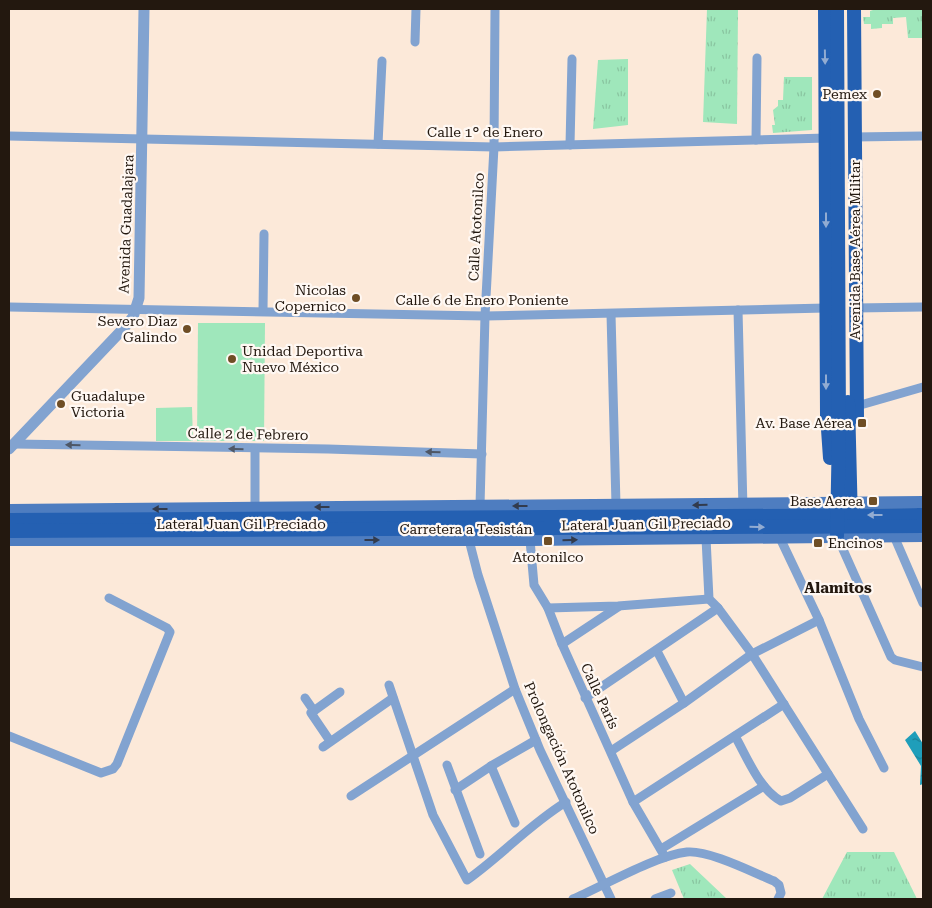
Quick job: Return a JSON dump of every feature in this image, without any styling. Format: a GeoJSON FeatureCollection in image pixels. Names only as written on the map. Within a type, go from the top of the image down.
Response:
{"type":"FeatureCollection","features":[{"type":"Feature","properties":{"kind":"main road","name":"Avenida Base Aérea Militar"},"geometry":{"type":"LineString","coordinates":[[825,9],[827,415],[831,461],[836,485]]}},
{"type":"Feature","properties":{"kind":"main road","name":"Avenida Base Aérea Militar"},"geometry":{"type":"LineString","coordinates":[[837,9],[839,428],[836,485],[837,520]]}},
{"type":"Feature","properties":{"kind":"main road","name":"Avenida Base Aérea Militar"},"geometry":{"type":"LineString","coordinates":[[844,9],[847,357],[852,514]]}},
{"type":"Feature","properties":{"kind":"main road","name":"Avenida Base Aérea Militar"},"geometry":{"type":"LineString","coordinates":[[852,514],[856,472],[858,406],[855,308],[854,9]]}},
{"type":"Feature","properties":{"kind":"main road","name":"Lateral Juan Gil Preciado"},"geometry":{"type":"LineString","coordinates":[[9,540],[780,538],[852,514],[923,502]]}},
{"type":"Feature","properties":{"kind":"main road","name":"Lateral Juan Gil Preciado"},"geometry":{"type":"LineString","coordinates":[[9,510],[255,508],[404,512],[480,506],[616,505],[742,510]]}},
{"type":"Feature","properties":{"kind":"main road","name":"Carretera a Tesistán"},"geometry":{"type":"LineString","coordinates":[[9,520],[404,512],[742,510],[837,520]]}},
{"type":"Feature","properties":{"kind":"main road","name":"Lateral Juan Gil Preciado"},"geometry":{"type":"LineString","coordinates":[[852,514],[894,536],[923,536]]}},
{"type":"Feature","properties":{"kind":"main road","name":"Carretera a Tesistán"},"geometry":{"type":"LineString","coordinates":[[9,531],[837,520],[852,514],[923,515]]}},
{"type":"Feature","properties":{"kind":"main road","name":"Carretera a Tesistán"},"geometry":{"type":"LineString","coordinates":[[852,514],[923,526]]}},
{"type":"Feature","properties":{"kind":"street","name":"Avenida Guadalajara"},"geometry":{"type":"LineString","coordinates":[[11,446],[122,330],[137,309],[139,298],[143,138],[144,9]]}},
{"type":"Feature","properties":{"kind":"street"},"geometry":{"type":"LineString","coordinates":[[415,42],[416,9]]}},
{"type":"Feature","properties":{"kind":"street","name":"Calle Atotonilco"},"geometry":{"type":"LineString","coordinates":[[480,506],[485,316],[494,147],[495,9]]}},
{"type":"Feature","properties":{"kind":"street"},"geometry":{"type":"LineString","coordinates":[[756,140],[757,58]]}},
{"type":"Feature","properties":{"kind":"street"},"geometry":{"type":"LineString","coordinates":[[570,145],[572,59]]}},
{"type":"Feature","properties":{"kind":"street"},"geometry":{"type":"LineString","coordinates":[[378,144],[382,61]]}},
{"type":"Feature","properties":{"kind":"street","name":"Calle 1° de Enero"},"geometry":{"type":"LineString","coordinates":[[9,136],[494,147],[827,138]]}},
{"type":"Feature","properties":{"kind":"street"},"geometry":{"type":"LineString","coordinates":[[854,137],[923,136]]}},
{"type":"Feature","properties":{"kind":"street"},"geometry":{"type":"LineString","coordinates":[[264,234],[264,311]]}},
{"type":"Feature","properties":{"kind":"street","name":"Calle 6 de Enero Poniente"},"geometry":{"type":"LineString","coordinates":[[9,307],[485,316],[826,308]]}},
{"type":"Feature","properties":{"kind":"street"},"geometry":{"type":"LineString","coordinates":[[855,308],[923,307]]}},
{"type":"Feature","properties":{"kind":"street"},"geometry":{"type":"LineString","coordinates":[[738,310],[742,510]]}},
{"type":"Feature","properties":{"kind":"street"},"geometry":{"type":"LineString","coordinates":[[611,314],[616,505]]}},
{"type":"Feature","properties":{"kind":"street"},"geometry":{"type":"LineString","coordinates":[[858,406],[923,387]]}},
{"type":"Feature","properties":{"kind":"street","name":"Calle 2 de Febrero"},"geometry":{"type":"LineString","coordinates":[[11,446],[328,449],[482,454]]}},
{"type":"Feature","properties":{"kind":"street"},"geometry":{"type":"LineString","coordinates":[[255,449],[255,508]]}},
{"type":"Feature","properties":{"kind":"street"},"geometry":{"type":"LineString","coordinates":[[837,520],[891,657],[895,660],[923,667]]}},
{"type":"Feature","properties":{"kind":"street"},"geometry":{"type":"LineString","coordinates":[[894,536],[923,603]]}},
{"type":"Feature","properties":{"kind":"street"},"geometry":{"type":"LineString","coordinates":[[706,538],[709,599],[718,608],[752,654],[863,829]]}},
{"type":"Feature","properties":{"kind":"street"},"geometry":{"type":"LineString","coordinates":[[780,538],[819,620],[859,719],[884,768]]}},
{"type":"Feature","properties":{"kind":"street","name":"Prolongación Atotonilco"},"geometry":{"type":"LineString","coordinates":[[469,540],[478,575],[515,689],[536,740],[611,899]]}},
{"type":"Feature","properties":{"kind":"street","name":"Calle París"},"geometry":{"type":"LineString","coordinates":[[530,540],[534,585],[548,608],[562,644],[633,802],[663,853]]}},
{"type":"Feature","properties":{"kind":"street"},"geometry":{"type":"LineString","coordinates":[[9,736],[101,773],[113,769],[117,764],[170,632],[167,628],[109,598]]}},
{"type":"Feature","properties":{"kind":"street"},"geometry":{"type":"LineString","coordinates":[[548,608],[618,606],[709,599]]}},
{"type":"Feature","properties":{"kind":"street"},"geometry":{"type":"LineString","coordinates":[[562,644],[618,606]]}},
{"type":"Feature","properties":{"kind":"street"},"geometry":{"type":"LineString","coordinates":[[586,698],[718,608]]}},
{"type":"Feature","properties":{"kind":"street"},"geometry":{"type":"LineString","coordinates":[[610,751],[684,703],[752,654],[819,620]]}},
{"type":"Feature","properties":{"kind":"street"},"geometry":{"type":"LineString","coordinates":[[657,651],[684,703]]}},
{"type":"Feature","properties":{"kind":"street"},"geometry":{"type":"LineString","coordinates":[[389,686],[433,815],[467,880],[490,863],[546,814],[566,802]]}},
{"type":"Feature","properties":{"kind":"street"},"geometry":{"type":"LineString","coordinates":[[351,796],[515,689]]}},
{"type":"Feature","properties":{"kind":"street"},"geometry":{"type":"LineString","coordinates":[[340,692],[311,713],[327,744],[393,698]]}},
{"type":"Feature","properties":{"kind":"street"},"geometry":{"type":"LineString","coordinates":[[305,698],[314,711]]}},
{"type":"Feature","properties":{"kind":"street"},"geometry":{"type":"LineString","coordinates":[[633,802],[784,704]]}},
{"type":"Feature","properties":{"kind":"street"},"geometry":{"type":"LineString","coordinates":[[735,736],[764,786],[772,796],[781,801],[790,798],[828,774]]}},
{"type":"Feature","properties":{"kind":"street"},"geometry":{"type":"LineString","coordinates":[[455,790],[491,766],[536,740]]}},
{"type":"Feature","properties":{"kind":"street"},"geometry":{"type":"LineString","coordinates":[[447,765],[480,854]]}},
{"type":"Feature","properties":{"kind":"street"},"geometry":{"type":"LineString","coordinates":[[491,766],[515,823]]}},
{"type":"Feature","properties":{"kind":"street"},"geometry":{"type":"LineString","coordinates":[[573,899],[605,886],[663,853],[764,786]]}},
{"type":"Feature","properties":{"kind":"street"},"geometry":{"type":"LineString","coordinates":[[663,853],[688,852],[721,859],[774,881],[779,885],[781,893],[778,899]]}},
{"type":"Feature","properties":{"kind":"street"},"geometry":{"type":"LineString","coordinates":[[655,899],[671,893]]}},
{"type":"Feature","properties":{"kind":"green space"},"geometry":{"type":"Polygon","coordinates":[[[707,9],[738,9],[737,124],[703,122],[707,9]]]}},
{"type":"Feature","properties":{"kind":"green space"},"geometry":{"type":"Polygon","coordinates":[[[876,9],[923,9],[923,38],[908,38],[906,17],[893,18],[893,24],[882,24],[882,28],[871,29],[871,24],[864,24],[863,17],[870,17],[870,11],[876,9]]]}},
{"type":"Feature","properties":{"kind":"green space"},"geometry":{"type":"Polygon","coordinates":[[[628,59],[628,125],[593,129],[598,60],[628,59]]]}},
{"type":"Feature","properties":{"kind":"green space"},"geometry":{"type":"Polygon","coordinates":[[[784,77],[812,77],[812,130],[773,133],[772,125],[775,125],[773,110],[778,106],[778,100],[783,100],[784,77]]]}},
{"type":"Feature","properties":{"kind":"green space","name":"Unidad Deportiva Nuevo México"},"geometry":{"type":"Polygon","coordinates":[[[198,323],[265,323],[264,441],[197,441],[198,323]]]}},
{"type":"Feature","properties":{"kind":"green space"},"geometry":{"type":"Polygon","coordinates":[[[192,407],[193,441],[156,441],[156,408],[192,407]]]}},
{"type":"Feature","properties":{"kind":"green space"},"geometry":{"type":"Polygon","coordinates":[[[847,852],[894,852],[917,899],[822,899],[847,852]]]}},
{"type":"Feature","properties":{"kind":"green space"},"geometry":{"type":"Polygon","coordinates":[[[690,864],[727,899],[684,899],[672,870],[690,864]]]}},
{"type":"Feature","properties":{"kind":"water"},"geometry":{"type":"Polygon","coordinates":[[[915,731],[923,744],[923,784],[920,785],[921,766],[905,740],[915,731]]]}},
{"type":"Feature","properties":{"kind":"place","name":"Pemex"},"geometry":{"type":"Point","coordinates":[877,94]}},
{"type":"Feature","properties":{"kind":"place","name":"Nicolas Copernico"},"geometry":{"type":"Point","coordinates":[356,298]}},
{"type":"Feature","properties":{"kind":"place","name":"Severo Diaz Galindo"},"geometry":{"type":"Point","coordinates":[187,329]}},
{"type":"Feature","properties":{"kind":"place","name":"Unidad Deportiva Nuevo México"},"geometry":{"type":"Point","coordinates":[232,359]}},
{"type":"Feature","properties":{"kind":"place","name":"Guadalupe Victoria"},"geometry":{"type":"Point","coordinates":[61,404]}},
{"type":"Feature","properties":{"kind":"place","name":"Av. Base Aérea"},"geometry":{"type":"Point","coordinates":[862,423]}},
{"type":"Feature","properties":{"kind":"place","name":"Base Aerea"},"geometry":{"type":"Point","coordinates":[873,501]}},
{"type":"Feature","properties":{"kind":"place","name":"Atotonilco"},"geometry":{"type":"Point","coordinates":[548,541]}},
{"type":"Feature","properties":{"kind":"place","name":"Encinos"},"geometry":{"type":"Point","coordinates":[818,543]}},
{"type":"Feature","properties":{"kind":"district","name":"Alamitos"},"geometry":{"type":"Point","coordinates":[838,588]}}]}
